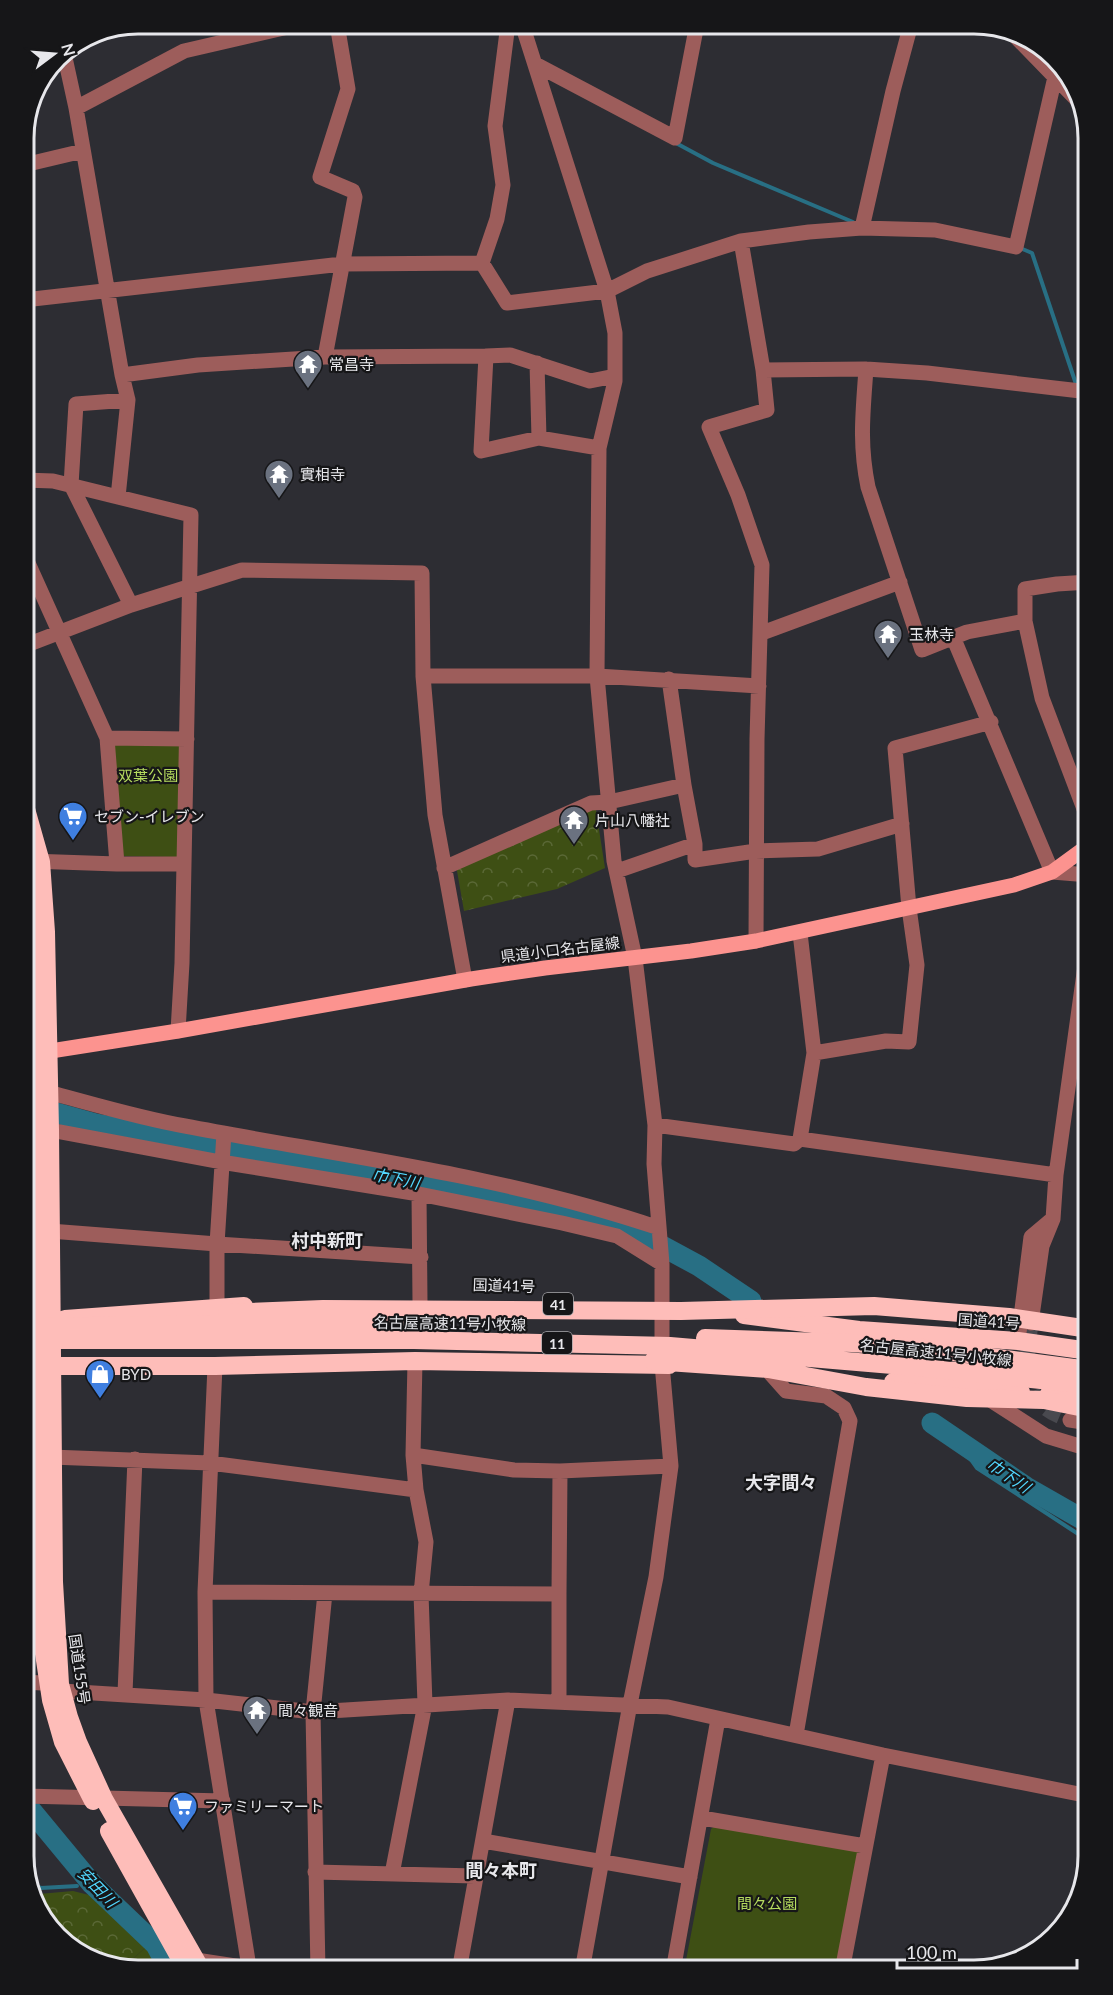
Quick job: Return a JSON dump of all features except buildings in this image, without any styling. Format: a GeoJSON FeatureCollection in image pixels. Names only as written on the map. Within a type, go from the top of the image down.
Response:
{"type":"FeatureCollection","features":[{"type":"Feature","properties":{"kind":"highway","name":"国道155号"},"geometry":{"type":"LineString","coordinates":[[34,1049],[46,932],[35,882]]}},
{"type":"Feature","properties":{"kind":"highway","name":"国道155号"},"geometry":{"type":"LineString","coordinates":[[34,1056],[44,1096],[44,1122],[34,1312]]}},
{"type":"Feature","properties":{"kind":"highway","name":"国道41号"},"geometry":{"type":"LineString","coordinates":[[34,1322],[217,1306],[420,1301],[661,1304],[859,1330],[1018,1341],[1078,1349]]}},
{"type":"Feature","properties":{"kind":"highway"},"geometry":{"type":"LineString","coordinates":[[133,1325],[177,1315],[323,1309],[681,1311],[874,1306],[1009,1317],[1078,1327]]}},
{"type":"Feature","properties":{"kind":"highway","name":"11"},"geometry":{"type":"LineString","coordinates":[[34,1322],[493,1330],[852,1343],[922,1348],[1078,1369]]}},
{"type":"Feature","properties":{"kind":"highway","name":"国道155号"},"geometry":{"type":"LineString","coordinates":[[34,1325],[38,1366],[43,1647],[57,1686],[63,1742],[191,1960]]}},
{"type":"Feature","properties":{"kind":"highway","name":"名古屋高速11号小牧線"},"geometry":{"type":"LineString","coordinates":[[34,1340],[414,1340],[670,1346],[916,1367],[1078,1384]]}},
{"type":"Feature","properties":{"kind":"highway"},"geometry":{"type":"LineString","coordinates":[[414,1340],[519,1355],[745,1366],[866,1387],[968,1398],[1044,1400],[1078,1407]]}},
{"type":"Feature","properties":{"kind":"highway"},"geometry":{"type":"LineString","coordinates":[[38,1366],[215,1366],[416,1361],[662,1364],[1078,1397]]}},
{"type":"Feature","properties":{"kind":"main road","name":"県道小口名古屋線"},"geometry":{"type":"LineString","coordinates":[[34,1054],[465,980],[635,958],[800,933],[1014,885],[1052,872],[1078,853]]}},
{"type":"Feature","properties":{"kind":"street"},"geometry":{"type":"LineString","coordinates":[[76,108],[184,51],[257,34]]}},
{"type":"Feature","properties":{"kind":"street"},"geometry":{"type":"LineString","coordinates":[[325,357],[355,197],[353,191],[320,177],[348,89],[339,34]]}},
{"type":"Feature","properties":{"kind":"street"},"geometry":{"type":"LineString","coordinates":[[482,263],[497,219],[502,185],[495,126],[507,34]]}},
{"type":"Feature","properties":{"kind":"street"},"geometry":{"type":"LineString","coordinates":[[526,34],[607,291],[615,333],[615,376],[598,448],[597,676],[617,871],[635,958],[655,1125],[654,1164],[662,1264],[662,1364],[671,1466],[656,1576],[630,1704],[584,1960]]}},
{"type":"Feature","properties":{"kind":"street"},"geometry":{"type":"LineString","coordinates":[[536,64],[675,138],[695,35]]}},
{"type":"Feature","properties":{"kind":"street"},"geometry":{"type":"LineString","coordinates":[[862,228],[908,35]]}},
{"type":"Feature","properties":{"kind":"street"},"geometry":{"type":"LineString","coordinates":[[1029,50],[1064,87]]}},
{"type":"Feature","properties":{"kind":"street"},"geometry":{"type":"LineString","coordinates":[[482,263],[507,303],[607,291],[646,271],[741,242],[809,232],[862,228],[935,230],[1016,247],[1055,77]]}},
{"type":"Feature","properties":{"kind":"street"},"geometry":{"type":"LineString","coordinates":[[71,84],[128,400],[118,497]]}},
{"type":"Feature","properties":{"kind":"street"},"geometry":{"type":"LineString","coordinates":[[35,162],[83,151]]}},
{"type":"Feature","properties":{"kind":"street"},"geometry":{"type":"LineString","coordinates":[[741,242],[764,370],[767,410],[709,427],[738,495],[762,565],[756,941]]}},
{"type":"Feature","properties":{"kind":"street"},"geometry":{"type":"LineString","coordinates":[[35,299],[342,264],[482,263]]}},
{"type":"Feature","properties":{"kind":"street"},"geometry":{"type":"LineString","coordinates":[[122,375],[198,365],[325,357],[510,355],[590,381],[615,376]]}},
{"type":"Feature","properties":{"kind":"street"},"geometry":{"type":"LineString","coordinates":[[486,356],[481,451],[539,438],[598,448]]}},
{"type":"Feature","properties":{"kind":"street"},"geometry":{"type":"LineString","coordinates":[[537,363],[539,438]]}},
{"type":"Feature","properties":{"kind":"street"},"geometry":{"type":"LineString","coordinates":[[764,370],[866,369],[927,373],[1078,391]]}},
{"type":"Feature","properties":{"kind":"street"},"geometry":{"type":"LineString","coordinates":[[866,369],[861,435],[862,460],[868,487],[922,650],[953,637],[1025,621]]}},
{"type":"Feature","properties":{"kind":"street"},"geometry":{"type":"LineString","coordinates":[[128,400],[76,404],[71,485],[131,605]]}},
{"type":"Feature","properties":{"kind":"street"},"geometry":{"type":"LineString","coordinates":[[35,480],[53,481],[191,515],[183,963],[178,1031]]}},
{"type":"Feature","properties":{"kind":"street"},"geometry":{"type":"LineString","coordinates":[[35,642],[131,605],[242,570],[422,573],[423,676],[435,815],[465,980]]}},
{"type":"Feature","properties":{"kind":"street"},"geometry":{"type":"LineString","coordinates":[[35,578],[107,738],[117,864]]}},
{"type":"Feature","properties":{"kind":"street"},"geometry":{"type":"LineString","coordinates":[[762,633],[900,582]]}},
{"type":"Feature","properties":{"kind":"street"},"geometry":{"type":"LineString","coordinates":[[1078,583],[1025,589],[1025,621],[1042,698],[1078,793]]}},
{"type":"Feature","properties":{"kind":"street"},"geometry":{"type":"LineString","coordinates":[[953,637],[991,722],[1052,872],[1078,874]]}},
{"type":"Feature","properties":{"kind":"street"},"geometry":{"type":"LineString","coordinates":[[423,676],[597,676],[759,686]]}},
{"type":"Feature","properties":{"kind":"street"},"geometry":{"type":"LineString","coordinates":[[669,679],[695,844],[695,860],[756,851],[818,849],[902,824]]}},
{"type":"Feature","properties":{"kind":"street"},"geometry":{"type":"LineString","coordinates":[[813,1053],[886,1041],[909,1042],[917,965],[909,908],[895,748],[991,722]]}},
{"type":"Feature","properties":{"kind":"street"},"geometry":{"type":"LineString","coordinates":[[107,738],[187,739]]}},
{"type":"Feature","properties":{"kind":"street"},"geometry":{"type":"LineString","coordinates":[[444,868],[591,803],[609,802],[684,785]]}},
{"type":"Feature","properties":{"kind":"street"},"geometry":{"type":"LineString","coordinates":[[617,871],[695,844]]}},
{"type":"Feature","properties":{"kind":"street"},"geometry":{"type":"LineString","coordinates":[[35,858],[117,864],[183,864]]}},
{"type":"Feature","properties":{"kind":"street"},"geometry":{"type":"LineString","coordinates":[[655,1125],[794,1144],[800,1139],[813,1053],[800,933]]}},
{"type":"Feature","properties":{"kind":"street"},"geometry":{"type":"LineString","coordinates":[[1031,1323],[1042,1246],[1053,1219],[1056,1175],[1078,1016]]}},
{"type":"Feature","properties":{"kind":"street"},"geometry":{"type":"LineString","coordinates":[[44,1096],[183,1126],[424,1169],[562,1199],[659,1228]]}},
{"type":"Feature","properties":{"kind":"street"},"geometry":{"type":"LineString","coordinates":[[44,1122],[221,1160],[419,1194],[562,1223],[617,1236],[662,1264]]}},
{"type":"Feature","properties":{"kind":"street"},"geometry":{"type":"LineString","coordinates":[[217,1306],[217,1244],[224,1133]]}},
{"type":"Feature","properties":{"kind":"street"},"geometry":{"type":"LineString","coordinates":[[800,1139],[1056,1175]]}},
{"type":"Feature","properties":{"kind":"street"},"geometry":{"type":"LineString","coordinates":[[419,1194],[420,1301]]}},
{"type":"Feature","properties":{"kind":"street"},"geometry":{"type":"LineString","coordinates":[[1018,1341],[1031,1237],[1053,1219]]}},
{"type":"Feature","properties":{"kind":"street"},"geometry":{"type":"LineString","coordinates":[[37,1229],[217,1244],[420,1257]]}},
{"type":"Feature","properties":{"kind":"street"},"geometry":{"type":"LineString","coordinates":[[392,1874],[425,1704],[422,1594],[426,1542],[416,1490],[413,1455],[416,1361]]}},
{"type":"Feature","properties":{"kind":"street"},"geometry":{"type":"LineString","coordinates":[[215,1366],[205,1592],[206,1700],[248,1960]]}},
{"type":"Feature","properties":{"kind":"street"},"geometry":{"type":"LineString","coordinates":[[770,1373],[786,1391],[826,1396],[844,1408],[850,1421],[796,1735]]}},
{"type":"Feature","properties":{"kind":"street"},"geometry":{"type":"LineString","coordinates":[[972,1388],[1046,1436],[1078,1446]]}},
{"type":"Feature","properties":{"kind":"street"},"geometry":{"type":"LineString","coordinates":[[1070,1420],[1078,1421]]}},
{"type":"Feature","properties":{"kind":"street"},"geometry":{"type":"LineString","coordinates":[[413,1455],[514,1470],[560,1471],[671,1466]]}},
{"type":"Feature","properties":{"kind":"street"},"geometry":{"type":"LineString","coordinates":[[39,1456],[210,1462],[416,1490]]}},
{"type":"Feature","properties":{"kind":"street"},"geometry":{"type":"LineString","coordinates":[[124,1693],[135,1459]]}},
{"type":"Feature","properties":{"kind":"street"},"geometry":{"type":"LineString","coordinates":[[559,1702],[560,1471]]}},
{"type":"Feature","properties":{"kind":"street"},"geometry":{"type":"LineString","coordinates":[[205,1592],[560,1594]]}},
{"type":"Feature","properties":{"kind":"street"},"geometry":{"type":"LineString","coordinates":[[318,1960],[313,1712],[325,1593]]}},
{"type":"Feature","properties":{"kind":"street"},"geometry":{"type":"LineString","coordinates":[[34,1683],[313,1712],[508,1700],[668,1707],[883,1755],[1078,1794]]}},
{"type":"Feature","properties":{"kind":"street"},"geometry":{"type":"LineString","coordinates":[[461,1960],[508,1700]]}},
{"type":"Feature","properties":{"kind":"street"},"geometry":{"type":"LineString","coordinates":[[675,1960],[718,1719]]}},
{"type":"Feature","properties":{"kind":"street"},"geometry":{"type":"LineString","coordinates":[[844,1960],[883,1755]]}},
{"type":"Feature","properties":{"kind":"street"},"geometry":{"type":"LineString","coordinates":[[34,1796],[223,1801]]}},
{"type":"Feature","properties":{"kind":"street"},"geometry":{"type":"LineString","coordinates":[[702,1818],[865,1846]]}},
{"type":"Feature","properties":{"kind":"street"},"geometry":{"type":"LineString","coordinates":[[483,1841],[690,1877]]}},
{"type":"Feature","properties":{"kind":"street"},"geometry":{"type":"LineString","coordinates":[[315,1872],[475,1876]]}},
{"type":"Feature","properties":{"kind":"green space","name":"双葉公園"},"geometry":{"type":"Polygon","coordinates":[[[113,742],[181,743],[177,857],[121,856],[113,742]]]}},
{"type":"Feature","properties":{"kind":"green space"},"geometry":{"type":"Polygon","coordinates":[[[595,804],[605,868],[557,889],[464,911],[456,865],[595,804]]]}},
{"type":"Feature","properties":{"kind":"green space","name":"間々公園"},"geometry":{"type":"Polygon","coordinates":[[[716,1825],[855,1849],[862,1856],[840,1960],[686,1960],[711,1829],[716,1825]]]}},
{"type":"Feature","properties":{"kind":"green space"},"geometry":{"type":"Polygon","coordinates":[[[73,1891],[89,1895],[145,1948],[132,1960],[105,1955],[93,1950],[70,1935],[60,1925],[42,1894],[73,1891]]]}},
{"type":"Feature","properties":{"kind":"green space"},"geometry":{"type":"Polygon","coordinates":[[[145,1948],[151,1952],[155,1960],[132,1960],[145,1948]]]}},
{"type":"Feature","properties":{"kind":"waterway"},"geometry":{"type":"LineString","coordinates":[[674,142],[713,163],[853,222]]}},
{"type":"Feature","properties":{"kind":"waterway"},"geometry":{"type":"LineString","coordinates":[[1020,248],[1032,253],[1077,387]]}},
{"type":"Feature","properties":{"kind":"waterway","name":"巾下川"},"geometry":{"type":"LineString","coordinates":[[34,1107],[96,1124],[401,1178],[583,1218],[662,1246],[699,1266],[751,1301]]}},
{"type":"Feature","properties":{"kind":"waterway","name":"巾下川"},"geometry":{"type":"LineString","coordinates":[[932,1423],[1026,1487],[1078,1517]]}},
{"type":"Feature","properties":{"kind":"waterway"},"geometry":{"type":"LineString","coordinates":[[958,1441],[977,1468],[1078,1534]]}},
{"type":"Feature","properties":{"kind":"waterway","name":"安田川"},"geometry":{"type":"LineString","coordinates":[[34,1814],[92,1884],[156,1945],[164,1960]]}},
{"type":"Feature","properties":{"kind":"waterway"},"geometry":{"type":"LineString","coordinates":[[40,1888],[77,1886]]}},
{"type":"Feature","properties":{"kind":"tunnel"},"geometry":{"type":"LineString","coordinates":[[1031,1323],[1028,1368],[1034,1394],[1053,1414],[1070,1420]]}},
{"type":"Feature","properties":{"kind":"place","name":"常昌寺"},"geometry":{"type":"Point","coordinates":[308,390]}},
{"type":"Feature","properties":{"kind":"place","name":"實相寺"},"geometry":{"type":"Point","coordinates":[279,500]}},
{"type":"Feature","properties":{"kind":"place","name":"玉林寺"},"geometry":{"type":"Point","coordinates":[888,660]}},
{"type":"Feature","properties":{"kind":"place","name":"セブン-イレブン"},"geometry":{"type":"Point","coordinates":[73,842]}},
{"type":"Feature","properties":{"kind":"place","name":"片山八幡社"},"geometry":{"type":"Point","coordinates":[574,846]}},
{"type":"Feature","properties":{"kind":"place","name":"BYD"},"geometry":{"type":"Point","coordinates":[100,1400]}},
{"type":"Feature","properties":{"kind":"place","name":"間々観音"},"geometry":{"type":"Point","coordinates":[257,1736]}},
{"type":"Feature","properties":{"kind":"place","name":"ファミリーマート"},"geometry":{"type":"Point","coordinates":[183,1832]}},
{"type":"Feature","properties":{"kind":"district","name":"村中新町"},"geometry":{"type":"Point","coordinates":[327,1240]}},
{"type":"Feature","properties":{"kind":"district","name":"大字間々"},"geometry":{"type":"Point","coordinates":[781,1482]}},
{"type":"Feature","properties":{"kind":"district","name":"間々本町"},"geometry":{"type":"Point","coordinates":[501,1870]}}]}
